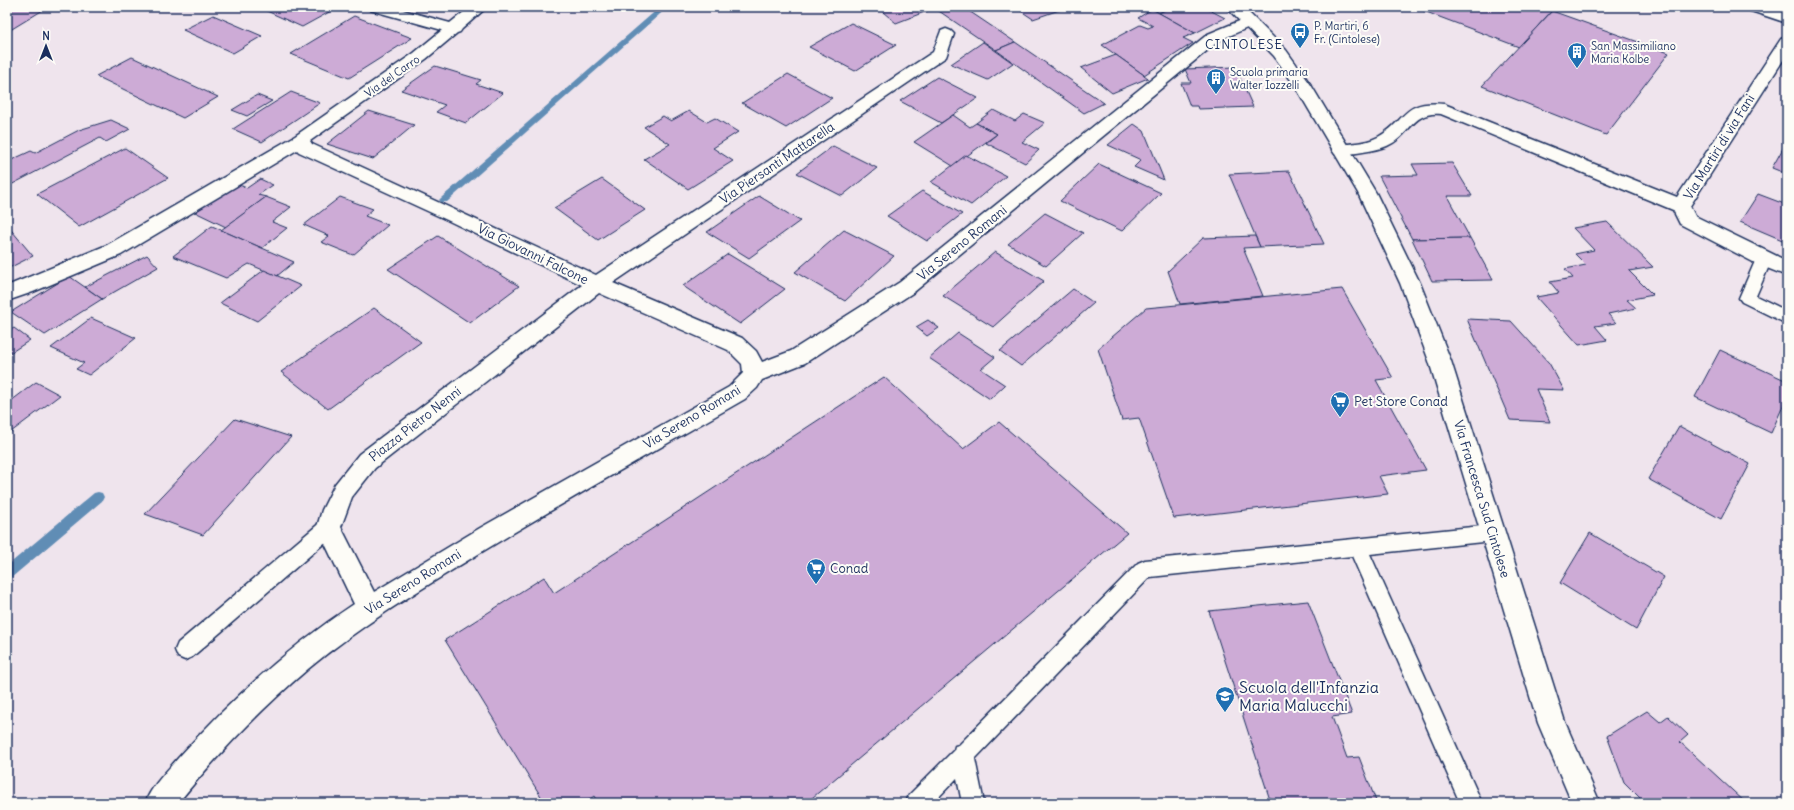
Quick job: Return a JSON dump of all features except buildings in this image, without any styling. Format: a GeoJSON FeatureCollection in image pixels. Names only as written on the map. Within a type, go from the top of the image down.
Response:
{"type":"FeatureCollection","features":[{"type":"Feature","properties":{"kind":"street"},"geometry":{"type":"LineString","coordinates":[[375,7],[455,28]]}},
{"type":"Feature","properties":{"kind":"street","name":"Via del Carro"},"geometry":{"type":"LineString","coordinates":[[7,294],[26,288],[114,250],[301,140],[420,56],[479,7]]}},
{"type":"Feature","properties":{"kind":"street"},"geometry":{"type":"LineString","coordinates":[[1753,7],[1787,18]]}},
{"type":"Feature","properties":{"kind":"street","name":"Via Francesca Sud Cintolese"},"geometry":{"type":"LineString","coordinates":[[1240,11],[1280,53],[1302,85],[1367,193],[1410,283],[1440,360],[1492,533],[1552,723],[1586,803]]}},
{"type":"Feature","properties":{"kind":"street","name":"Via Sereno Romani"},"geometry":{"type":"LineString","coordinates":[[159,803],[214,739],[276,681],[321,643],[369,608],[498,530],[736,393],[749,382],[754,374],[798,357],[907,287],[1214,37],[1240,11]]}},
{"type":"Feature","properties":{"kind":"street","name":"Via Piersanti Mattarella"},"geometry":{"type":"LineString","coordinates":[[597,284],[940,54],[946,34]]}},
{"type":"Feature","properties":{"kind":"street","name":"Via Martiri di via Fani"},"geometry":{"type":"LineString","coordinates":[[1787,42],[1681,206],[1687,220],[1787,269]]}},
{"type":"Feature","properties":{"kind":"street"},"geometry":{"type":"LineString","coordinates":[[1342,150],[1381,143],[1394,135],[1418,110],[1434,107],[1444,109],[1681,206]]}},
{"type":"Feature","properties":{"kind":"street","name":"Via Giovanni Falcone"},"geometry":{"type":"LineString","coordinates":[[301,140],[305,148],[454,216],[597,284],[735,344],[750,358],[755,366],[754,374]]}},
{"type":"Feature","properties":{"kind":"street","name":"Piazza Pietro Nenni"},"geometry":{"type":"LineString","coordinates":[[329,527],[334,510],[343,491],[367,461],[597,284]]}},
{"type":"Feature","properties":{"kind":"street"},"geometry":{"type":"LineString","coordinates":[[329,527],[369,608]]}},
{"type":"Feature","properties":{"kind":"lane"},"geometry":{"type":"LineString","coordinates":[[1764,259],[1747,298],[1787,318]]}},
{"type":"Feature","properties":{"kind":"lane"},"geometry":{"type":"LineString","coordinates":[[185,650],[329,527]]}},
{"type":"Feature","properties":{"kind":"lane"},"geometry":{"type":"LineString","coordinates":[[917,803],[963,754],[1145,569],[1492,533]]}},
{"type":"Feature","properties":{"kind":"lane"},"geometry":{"type":"LineString","coordinates":[[1357,546],[1471,803]]}},
{"type":"Feature","properties":{"kind":"lane"},"geometry":{"type":"LineString","coordinates":[[963,754],[973,803]]}},
{"type":"Feature","properties":{"kind":"waterway"},"geometry":{"type":"LineString","coordinates":[[444,200],[664,7]]}},
{"type":"Feature","properties":{"kind":"waterway"},"geometry":{"type":"LineString","coordinates":[[7,574],[98,497]]}},
{"type":"Feature","properties":{"kind":"place","name":"P. Martiri, 6 Fr. (Cintolese)"},"geometry":{"type":"Point","coordinates":[1300,49]}},
{"type":"Feature","properties":{"kind":"place","name":"San Massimiliano Maria Kolbe"},"geometry":{"type":"Point","coordinates":[1577,69]}},
{"type":"Feature","properties":{"kind":"place","name":"Scuola primaria Walter Iozzelli"},"geometry":{"type":"Point","coordinates":[1216,95]}},
{"type":"Feature","properties":{"kind":"place","name":"Pet Store Conad"},"geometry":{"type":"Point","coordinates":[1340,418]}},
{"type":"Feature","properties":{"kind":"place","name":"Conad"},"geometry":{"type":"Point","coordinates":[816,585]}},
{"type":"Feature","properties":{"kind":"place","name":"Scuola dell'Infanzia Maria Malucchi"},"geometry":{"type":"Point","coordinates":[1225,713]}},
{"type":"Feature","properties":{"kind":"district","name":"CINTOLESE"},"geometry":{"type":"Point","coordinates":[1244,44]}}]}
